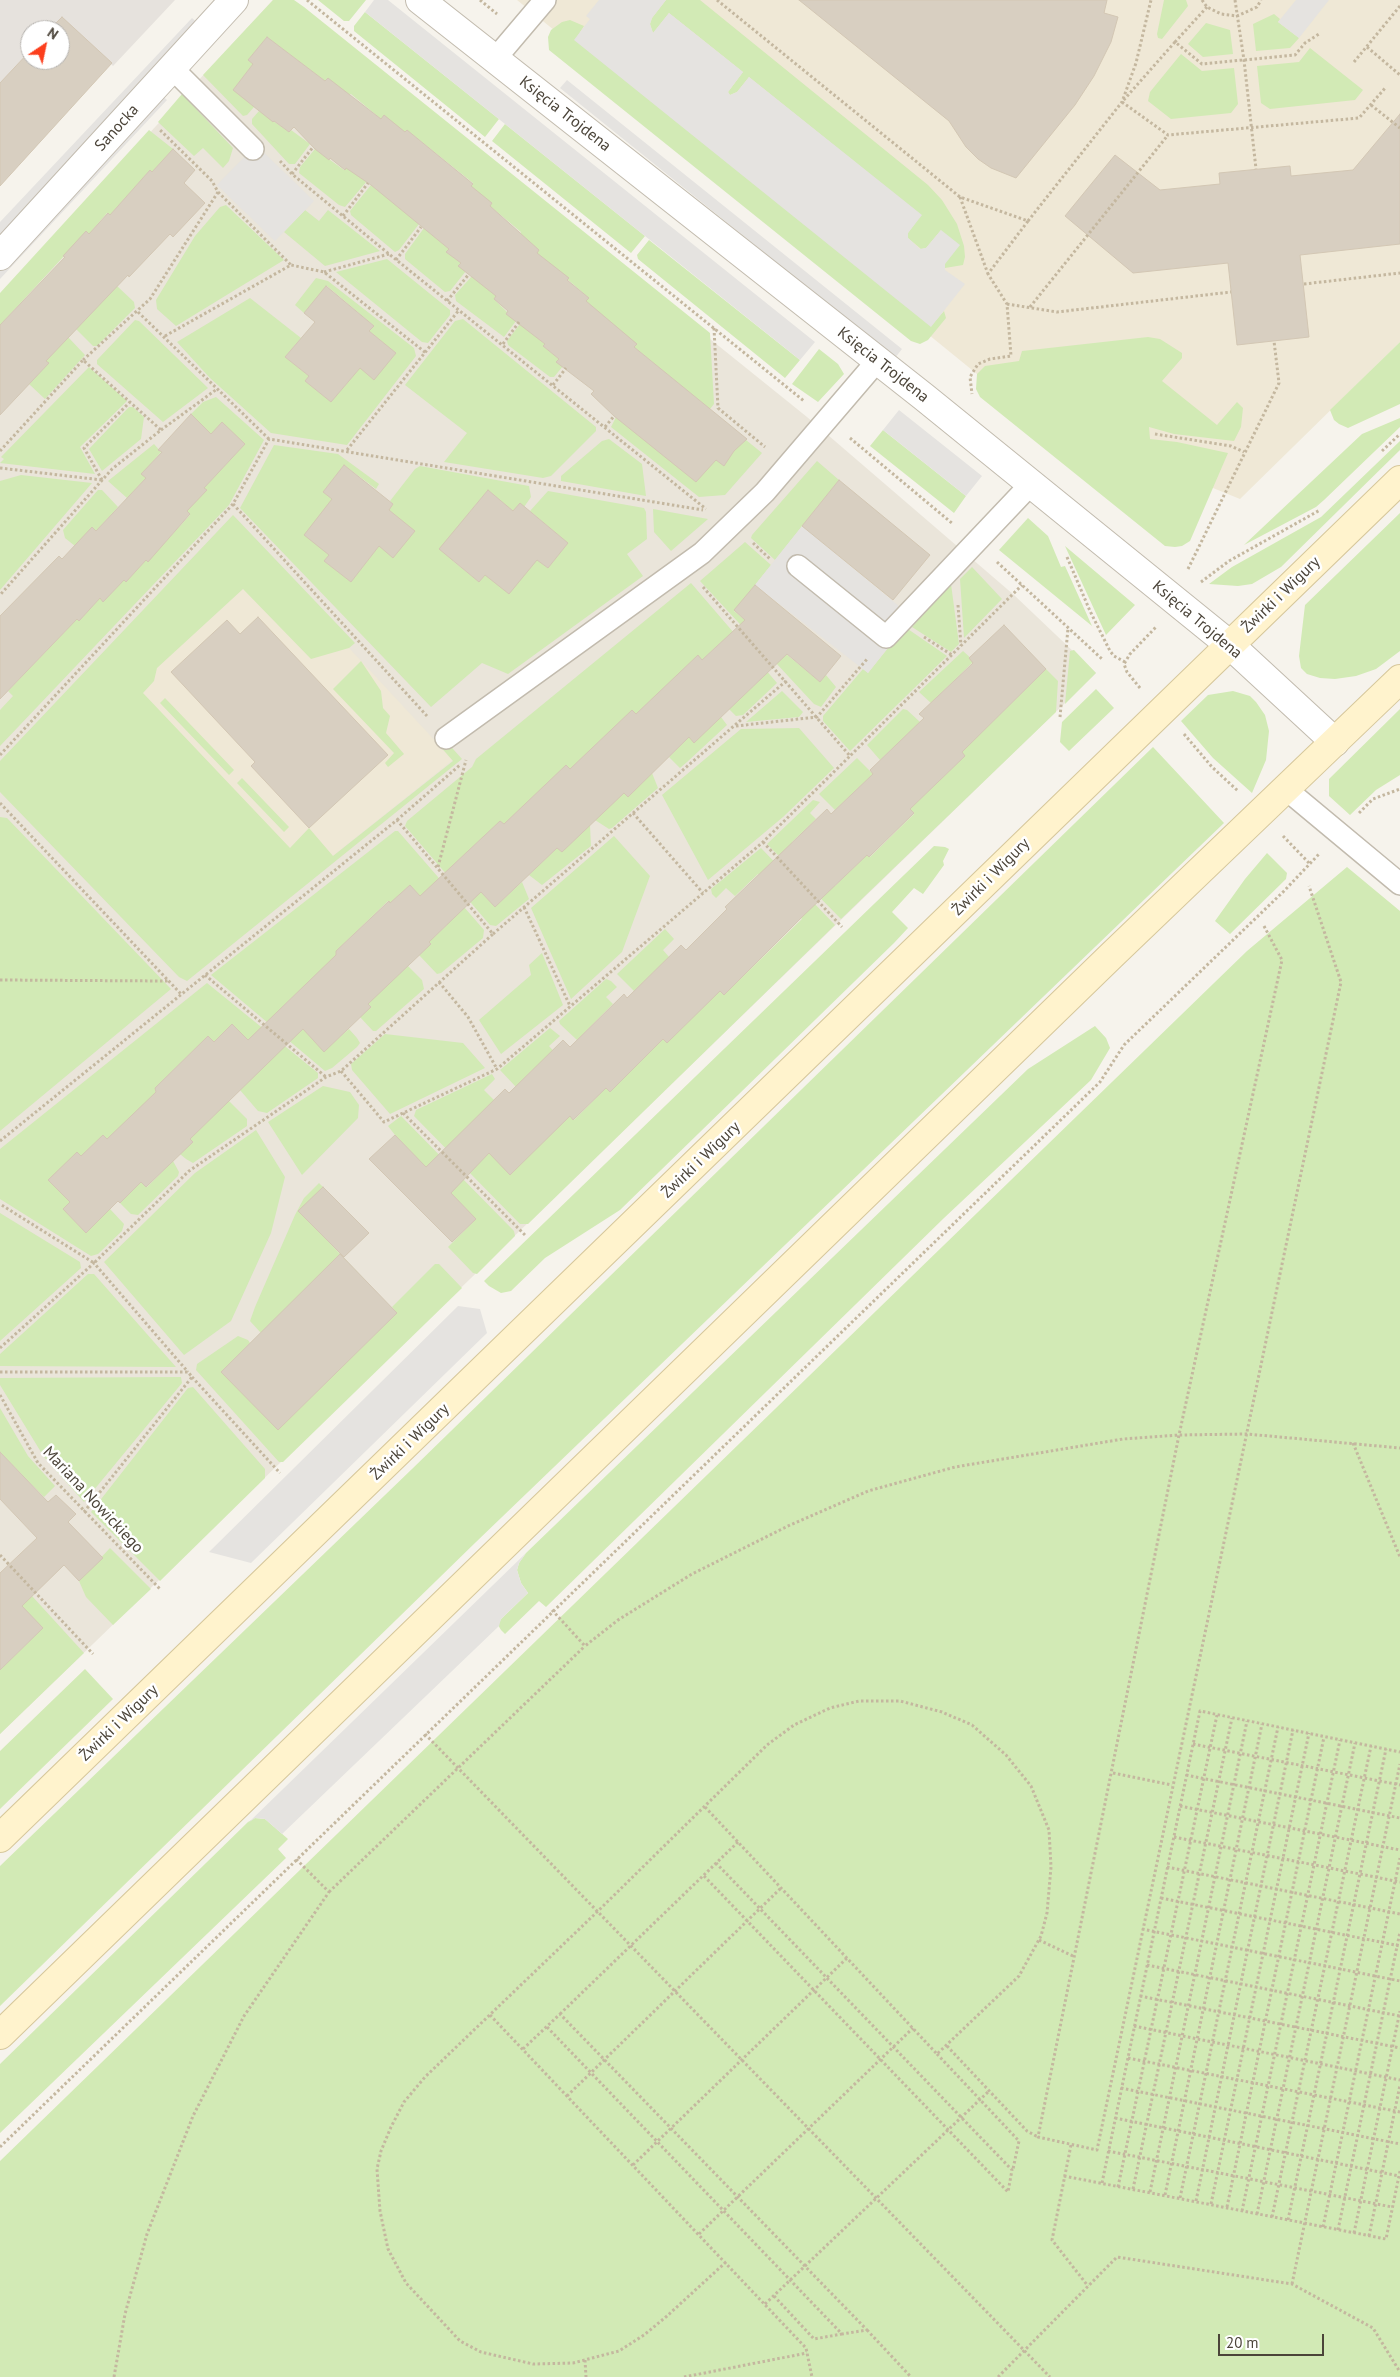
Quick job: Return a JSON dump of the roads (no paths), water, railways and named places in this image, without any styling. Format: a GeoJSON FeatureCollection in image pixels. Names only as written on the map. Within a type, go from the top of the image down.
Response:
{"type":"FeatureCollection","features":[{"type":"Feature","properties":{"kind":"main road","name":"Żwirki i Wigury"},"geometry":{"type":"LineString","coordinates":[[0,1838],[1400,480]]}},
{"type":"Feature","properties":{"kind":"main road"},"geometry":{"type":"LineString","coordinates":[[0,2035],[1104,963],[1287,790],[1400,679]]}},
{"type":"Feature","properties":{"kind":"street","name":"Sanocka"},"geometry":{"type":"LineString","coordinates":[[0,256],[234,0]]}},
{"type":"Feature","properties":{"kind":"street","name":"Księcia Trojdena"},"geometry":{"type":"LineString","coordinates":[[420,0],[878,360],[1230,645],[1335,742]]}},
{"type":"Feature","properties":{"kind":"lane"},"geometry":{"type":"LineString","coordinates":[[495,59],[545,0]]}},
{"type":"Feature","properties":{"kind":"lane"},"geometry":{"type":"LineString","coordinates":[[171,68],[253,149]]}},
{"type":"Feature","properties":{"kind":"lane"},"geometry":{"type":"LineString","coordinates":[[446,738],[702,553],[764,492],[878,360]]}},
{"type":"Feature","properties":{"kind":"lane"},"geometry":{"type":"LineString","coordinates":[[798,566],[886,637],[1031,484]]}},
{"type":"Feature","properties":{"kind":"lane"},"geometry":{"type":"LineString","coordinates":[[1287,790],[1400,884]]}}]}
